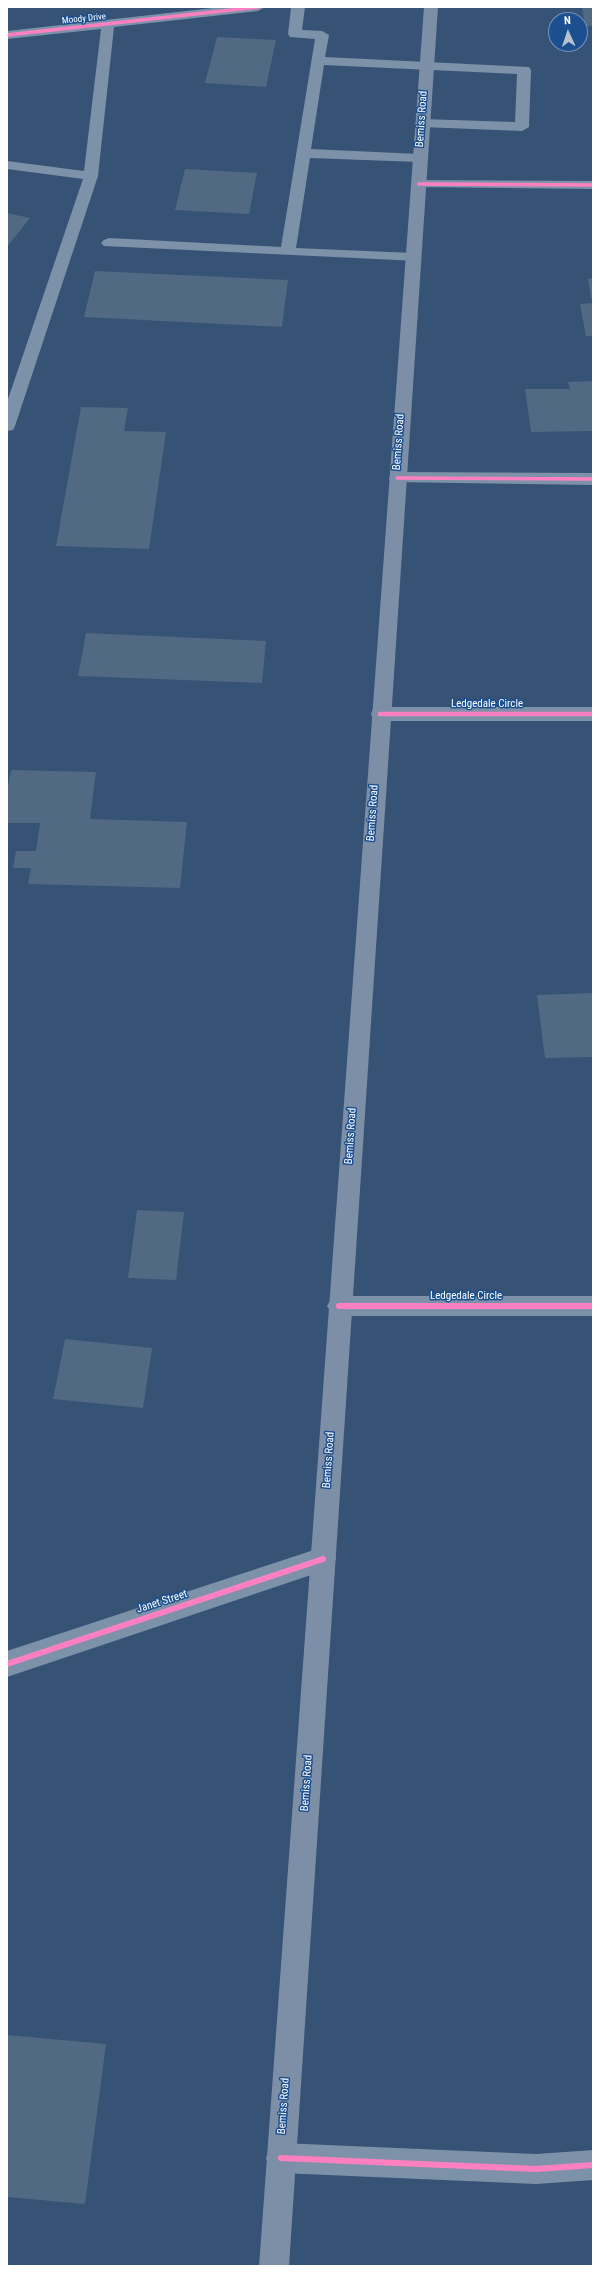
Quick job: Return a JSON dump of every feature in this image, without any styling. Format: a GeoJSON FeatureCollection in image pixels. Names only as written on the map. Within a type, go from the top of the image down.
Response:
{"type":"FeatureCollection","features":[{"type":"Feature","properties":{"kind":"main road","name":"Bemiss Road"},"geometry":{"type":"LineString","coordinates":[[274,2266],[396,478],[431,7]]}},
{"type":"Feature","properties":{"kind":"street","name":"Moody Drive"},"geometry":{"type":"LineString","coordinates":[[7,35],[258,7]]}},
{"type":"Feature","properties":{"kind":"street"},"geometry":{"type":"LineString","coordinates":[[288,252],[322,35],[295,34],[298,7]]}},
{"type":"Feature","properties":{"kind":"street"},"geometry":{"type":"LineString","coordinates":[[7,426],[91,176],[108,24]]}},
{"type":"Feature","properties":{"kind":"street"},"geometry":{"type":"LineString","coordinates":[[318,61],[524,70],[522,127],[422,123]]}},
{"type":"Feature","properties":{"kind":"street"},"geometry":{"type":"LineString","coordinates":[[304,154],[419,158]]}},
{"type":"Feature","properties":{"kind":"street"},"geometry":{"type":"LineString","coordinates":[[7,165],[91,176]]}},
{"type":"Feature","properties":{"kind":"street"},"geometry":{"type":"LineString","coordinates":[[419,184],[593,184]]}},
{"type":"Feature","properties":{"kind":"street"},"geometry":{"type":"LineString","coordinates":[[109,243],[413,258]]}},
{"type":"Feature","properties":{"kind":"street"},"geometry":{"type":"LineString","coordinates":[[396,478],[593,479]]}},
{"type":"Feature","properties":{"kind":"street","name":"Ledgedale Circle"},"geometry":{"type":"LineString","coordinates":[[380,714],[593,714]]}},
{"type":"Feature","properties":{"kind":"street","name":"Ledgedale Circle"},"geometry":{"type":"LineString","coordinates":[[339,1306],[593,1306]]}},
{"type":"Feature","properties":{"kind":"street","name":"Janet Street"},"geometry":{"type":"LineString","coordinates":[[7,1664],[323,1560]]}},
{"type":"Feature","properties":{"kind":"street"},"geometry":{"type":"LineString","coordinates":[[281,2158],[536,2169],[593,2165]]}},
{"type":"Feature","properties":{"kind":"building"},"geometry":{"type":"Polygon","coordinates":[[[582,7],[593,7],[593,26],[588,26],[588,12],[583,12],[582,7]]]}},
{"type":"Feature","properties":{"kind":"building"},"geometry":{"type":"Polygon","coordinates":[[[217,37],[276,40],[266,87],[205,83],[217,37]]]}},
{"type":"Feature","properties":{"kind":"building"},"geometry":{"type":"Polygon","coordinates":[[[185,169],[257,173],[249,214],[175,210],[185,169]]]}},
{"type":"Feature","properties":{"kind":"building"},"geometry":{"type":"Polygon","coordinates":[[[7,213],[30,218],[7,247],[7,213]]]}},
{"type":"Feature","properties":{"kind":"building"},"geometry":{"type":"Polygon","coordinates":[[[95,271],[288,280],[282,327],[84,317],[95,271]]]}},
{"type":"Feature","properties":{"kind":"building"},"geometry":{"type":"Polygon","coordinates":[[[593,278],[593,302],[592,302],[588,279],[593,278]]]}},
{"type":"Feature","properties":{"kind":"building"},"geometry":{"type":"Polygon","coordinates":[[[593,303],[593,336],[586,336],[580,304],[593,303]]]}},
{"type":"Feature","properties":{"kind":"building"},"geometry":{"type":"Polygon","coordinates":[[[593,381],[593,431],[531,432],[525,389],[570,389],[568,382],[593,381]]]}},
{"type":"Feature","properties":{"kind":"building"},"geometry":{"type":"Polygon","coordinates":[[[81,407],[128,408],[124,431],[166,432],[149,549],[56,546],[81,407]]]}},
{"type":"Feature","properties":{"kind":"building"},"geometry":{"type":"Polygon","coordinates":[[[86,633],[266,641],[262,683],[78,676],[86,633]]]}},
{"type":"Feature","properties":{"kind":"building"},"geometry":{"type":"Polygon","coordinates":[[[11,770],[96,772],[90,819],[187,822],[180,888],[28,884],[31,868],[13,868],[16,851],[36,851],[40,823],[7,823],[7,792],[11,770]]]}},
{"type":"Feature","properties":{"kind":"building"},"geometry":{"type":"Polygon","coordinates":[[[593,993],[593,1057],[545,1058],[537,995],[593,993]]]}},
{"type":"Feature","properties":{"kind":"building"},"geometry":{"type":"Polygon","coordinates":[[[137,1210],[184,1212],[176,1280],[128,1278],[137,1210]]]}},
{"type":"Feature","properties":{"kind":"building"},"geometry":{"type":"Polygon","coordinates":[[[65,1339],[152,1348],[143,1408],[53,1399],[65,1339]]]}},
{"type":"Feature","properties":{"kind":"building"},"geometry":{"type":"Polygon","coordinates":[[[7,2035],[106,2044],[85,2204],[7,2197],[7,2035]]]}},
{"type":"Feature","properties":{"kind":"cycle path"},"geometry":{"type":"LineString","coordinates":[[7,35],[258,7]]}},
{"type":"Feature","properties":{"kind":"cycle path"},"geometry":{"type":"LineString","coordinates":[[419,184],[593,185]]}},
{"type":"Feature","properties":{"kind":"cycle path"},"geometry":{"type":"LineString","coordinates":[[397,478],[593,479]]}},
{"type":"Feature","properties":{"kind":"cycle path"},"geometry":{"type":"LineString","coordinates":[[380,714],[593,714]]}},
{"type":"Feature","properties":{"kind":"cycle path"},"geometry":{"type":"LineString","coordinates":[[339,1306],[593,1306]]}},
{"type":"Feature","properties":{"kind":"cycle path"},"geometry":{"type":"LineString","coordinates":[[7,1664],[323,1559]]}},
{"type":"Feature","properties":{"kind":"cycle path"},"geometry":{"type":"LineString","coordinates":[[281,2158],[536,2169],[593,2165]]}}]}
